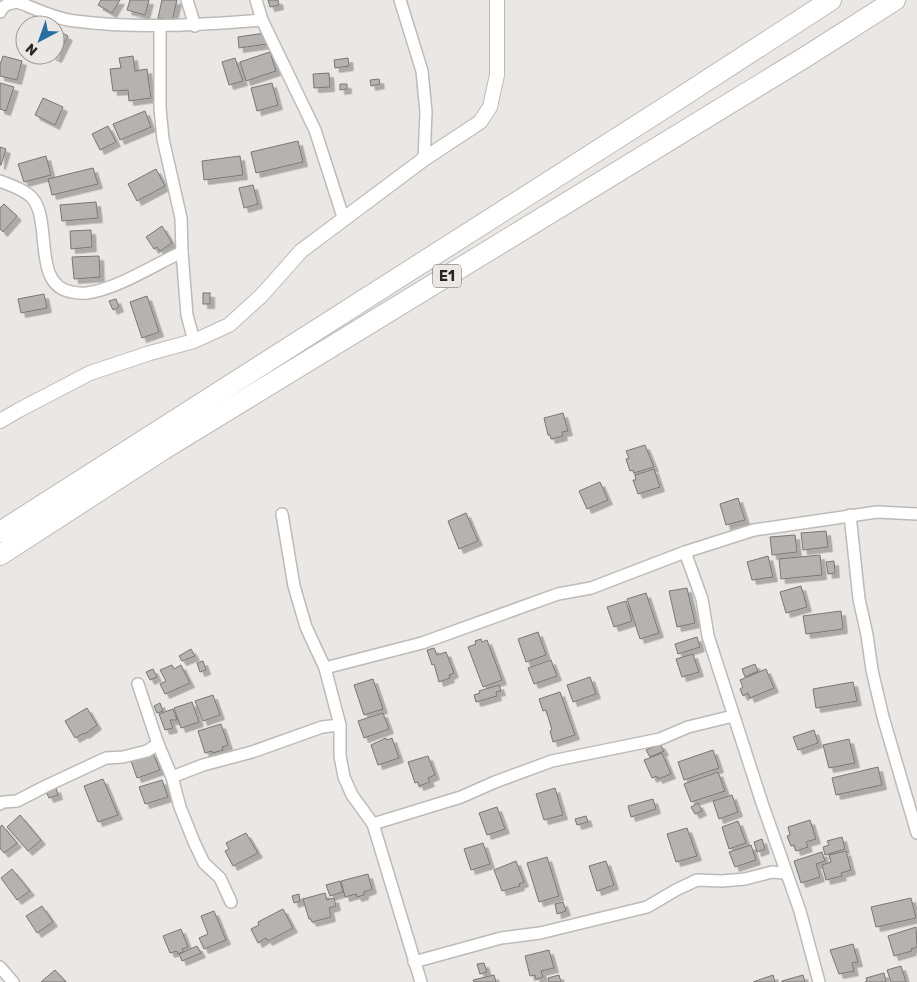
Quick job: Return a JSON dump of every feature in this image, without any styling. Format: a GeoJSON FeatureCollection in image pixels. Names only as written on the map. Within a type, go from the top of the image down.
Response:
{"type":"FeatureCollection","features":[{"type":"Feature","properties":{"kind":"highway","name":"E1"},"geometry":{"type":"LineString","coordinates":[[0,532],[658,113],[830,0]]}},
{"type":"Feature","properties":{"kind":"highway","name":"E1"},"geometry":{"type":"LineString","coordinates":[[0,554],[164,449],[799,61],[894,0]]}},
{"type":"Feature","properties":{"kind":"street"},"geometry":{"type":"LineString","coordinates":[[187,0],[195,26]]}},
{"type":"Feature","properties":{"kind":"street"},"geometry":{"type":"LineString","coordinates":[[256,0],[262,20],[315,130],[344,220]]}},
{"type":"Feature","properties":{"kind":"street"},"geometry":{"type":"LineString","coordinates":[[400,0],[422,71],[426,112],[424,159]]}},
{"type":"Feature","properties":{"kind":"street"},"geometry":{"type":"LineString","coordinates":[[0,421],[90,373],[194,341],[230,325],[261,296],[301,252],[424,159],[480,122],[490,107],[497,75],[498,0]]}},
{"type":"Feature","properties":{"kind":"street"},"geometry":{"type":"LineString","coordinates":[[0,12],[2,7],[9,3],[18,2],[74,21],[160,27],[262,20]]}},
{"type":"Feature","properties":{"kind":"street"},"geometry":{"type":"LineString","coordinates":[[160,27],[160,108],[163,138],[181,218],[187,315],[194,341]]}},
{"type":"Feature","properties":{"kind":"street"},"geometry":{"type":"LineString","coordinates":[[0,181],[32,198],[38,207],[49,274],[66,291],[86,294],[113,285],[182,252]]}},
{"type":"Feature","properties":{"kind":"street"},"geometry":{"type":"LineString","coordinates":[[325,668],[422,643],[558,594],[591,588],[685,552],[754,530],[877,512],[917,514]]}},
{"type":"Feature","properties":{"kind":"street"},"geometry":{"type":"LineString","coordinates":[[282,514],[294,586],[306,628],[325,668],[340,725],[340,756],[344,777],[352,795],[373,824],[420,982]]}},
{"type":"Feature","properties":{"kind":"street"},"geometry":{"type":"LineString","coordinates":[[850,515],[859,599],[874,680],[917,833]]}},
{"type":"Feature","properties":{"kind":"street"},"geometry":{"type":"LineString","coordinates":[[685,552],[702,599],[708,636],[733,716],[800,911],[818,982]]}},
{"type":"Feature","properties":{"kind":"street"},"geometry":{"type":"LineString","coordinates":[[138,684],[158,744],[172,777],[180,807],[194,842],[204,862],[220,878],[231,902]]}},
{"type":"Feature","properties":{"kind":"street"},"geometry":{"type":"LineString","coordinates":[[373,824],[461,797],[552,761],[660,739],[688,727],[733,716]]}},
{"type":"Feature","properties":{"kind":"street"},"geometry":{"type":"LineString","coordinates":[[172,777],[222,759],[252,752],[322,727],[340,725]]}},
{"type":"Feature","properties":{"kind":"street"},"geometry":{"type":"LineString","coordinates":[[0,804],[17,801],[106,758],[123,757],[148,751],[158,744]]}},
{"type":"Feature","properties":{"kind":"street"},"geometry":{"type":"LineString","coordinates":[[414,962],[501,938],[540,933],[647,907],[697,880],[745,879],[772,872],[786,873]]}},
{"type":"Feature","properties":{"kind":"street"},"geometry":{"type":"LineString","coordinates":[[0,968],[13,982]]}},
{"type":"Feature","properties":{"kind":"building"},"geometry":{"type":"Polygon","coordinates":[[[101,0],[120,0],[112,13],[98,5],[101,0]]]}},
{"type":"Feature","properties":{"kind":"building"},"geometry":{"type":"Polygon","coordinates":[[[130,0],[149,0],[145,15],[127,10],[130,0]]]}},
{"type":"Feature","properties":{"kind":"building"},"geometry":{"type":"Polygon","coordinates":[[[162,0],[177,0],[172,21],[158,18],[162,0]]]}},
{"type":"Feature","properties":{"kind":"building"},"geometry":{"type":"Polygon","coordinates":[[[268,0],[278,0],[279,5],[270,7],[268,0]]]}},
{"type":"Feature","properties":{"kind":"building"},"geometry":{"type":"Polygon","coordinates":[[[265,33],[267,44],[239,48],[238,37],[265,33]]]}},
{"type":"Feature","properties":{"kind":"building"},"geometry":{"type":"Polygon","coordinates":[[[270,52],[276,71],[246,81],[240,62],[270,52]]]}},
{"type":"Feature","properties":{"kind":"building"},"geometry":{"type":"Polygon","coordinates":[[[3,56],[15,59],[15,65],[21,65],[17,80],[0,76],[0,65],[3,56]]]}},
{"type":"Feature","properties":{"kind":"building"},"geometry":{"type":"Polygon","coordinates":[[[133,56],[135,71],[147,69],[151,98],[129,101],[128,90],[113,91],[110,69],[121,68],[119,58],[133,56]]]}},
{"type":"Feature","properties":{"kind":"building"},"geometry":{"type":"Polygon","coordinates":[[[235,58],[243,81],[229,85],[222,62],[235,58]]]}},
{"type":"Feature","properties":{"kind":"building"},"geometry":{"type":"Polygon","coordinates":[[[348,58],[349,66],[335,68],[334,60],[348,58]]]}},
{"type":"Feature","properties":{"kind":"building"},"geometry":{"type":"Polygon","coordinates":[[[329,73],[330,87],[314,88],[313,74],[329,73]]]}},
{"type":"Feature","properties":{"kind":"building"},"geometry":{"type":"Polygon","coordinates":[[[379,79],[380,84],[371,86],[370,80],[379,79]]]}},
{"type":"Feature","properties":{"kind":"building"},"geometry":{"type":"Polygon","coordinates":[[[0,83],[14,87],[6,111],[0,109],[0,83]]]}},
{"type":"Feature","properties":{"kind":"building"},"geometry":{"type":"Polygon","coordinates":[[[272,83],[278,105],[257,111],[251,88],[272,83]]]}},
{"type":"Feature","properties":{"kind":"building"},"geometry":{"type":"Polygon","coordinates":[[[340,84],[347,84],[347,89],[340,90],[340,84]]]}},
{"type":"Feature","properties":{"kind":"building"},"geometry":{"type":"Polygon","coordinates":[[[43,98],[63,107],[55,125],[35,115],[43,98]]]}},
{"type":"Feature","properties":{"kind":"building"},"geometry":{"type":"Polygon","coordinates":[[[145,111],[151,127],[120,140],[113,124],[145,111]]]}},
{"type":"Feature","properties":{"kind":"building"},"geometry":{"type":"Polygon","coordinates":[[[108,126],[116,142],[100,150],[92,134],[108,126]]]}},
{"type":"Feature","properties":{"kind":"building"},"geometry":{"type":"Polygon","coordinates":[[[298,141],[303,162],[256,173],[251,152],[298,141]]]}},
{"type":"Feature","properties":{"kind":"building"},"geometry":{"type":"Polygon","coordinates":[[[0,147],[6,149],[1,165],[0,165],[0,147]]]}},
{"type":"Feature","properties":{"kind":"building"},"geometry":{"type":"Polygon","coordinates":[[[46,156],[51,175],[24,182],[18,164],[46,156]]]}},
{"type":"Feature","properties":{"kind":"building"},"geometry":{"type":"Polygon","coordinates":[[[240,156],[243,175],[204,180],[202,161],[240,156]]]}},
{"type":"Feature","properties":{"kind":"building"},"geometry":{"type":"Polygon","coordinates":[[[93,168],[98,184],[52,195],[48,179],[93,168]]]}},
{"type":"Feature","properties":{"kind":"building"},"geometry":{"type":"Polygon","coordinates":[[[156,169],[165,186],[137,201],[128,184],[156,169]]]}},
{"type":"Feature","properties":{"kind":"building"},"geometry":{"type":"Polygon","coordinates":[[[253,185],[258,204],[244,208],[239,188],[253,185]]]}},
{"type":"Feature","properties":{"kind":"building"},"geometry":{"type":"Polygon","coordinates":[[[96,202],[98,218],[62,221],[60,205],[96,202]]]}},
{"type":"Feature","properties":{"kind":"building"},"geometry":{"type":"Polygon","coordinates":[[[4,204],[17,216],[3,232],[0,229],[0,208],[4,204]]]}},
{"type":"Feature","properties":{"kind":"building"},"geometry":{"type":"Polygon","coordinates":[[[162,226],[172,243],[160,251],[157,247],[154,249],[146,237],[162,226]]]}},
{"type":"Feature","properties":{"kind":"building"},"geometry":{"type":"Polygon","coordinates":[[[91,230],[92,247],[71,249],[70,231],[91,230]]]}},
{"type":"Feature","properties":{"kind":"building"},"geometry":{"type":"Polygon","coordinates":[[[99,256],[100,277],[74,279],[72,257],[99,256]]]}},
{"type":"Feature","properties":{"kind":"building"},"geometry":{"type":"Polygon","coordinates":[[[203,293],[210,293],[210,304],[203,304],[203,293]]]}},
{"type":"Feature","properties":{"kind":"building"},"geometry":{"type":"Polygon","coordinates":[[[44,294],[47,308],[21,313],[18,299],[44,294]]]}},
{"type":"Feature","properties":{"kind":"building"},"geometry":{"type":"Polygon","coordinates":[[[147,296],[159,332],[142,338],[130,302],[147,296]]]}},
{"type":"Feature","properties":{"kind":"building"},"geometry":{"type":"Polygon","coordinates":[[[116,299],[119,307],[113,310],[109,301],[116,299]]]}},
{"type":"Feature","properties":{"kind":"building"},"geometry":{"type":"Polygon","coordinates":[[[563,413],[568,431],[562,432],[563,436],[551,439],[550,435],[548,435],[544,418],[563,413]]]}},
{"type":"Feature","properties":{"kind":"building"},"geometry":{"type":"Polygon","coordinates":[[[645,445],[654,467],[634,473],[633,470],[630,471],[626,459],[629,458],[626,451],[645,445]]]}},
{"type":"Feature","properties":{"kind":"building"},"geometry":{"type":"Polygon","coordinates":[[[654,469],[660,487],[638,494],[633,480],[636,480],[635,475],[654,469]]]}},
{"type":"Feature","properties":{"kind":"building"},"geometry":{"type":"Polygon","coordinates":[[[600,482],[608,500],[587,509],[579,491],[600,482]]]}},
{"type":"Feature","properties":{"kind":"building"},"geometry":{"type":"Polygon","coordinates":[[[738,498],[745,520],[726,525],[720,504],[738,498]]]}},
{"type":"Feature","properties":{"kind":"building"},"geometry":{"type":"Polygon","coordinates":[[[466,513],[478,541],[459,549],[448,521],[466,513]]]}},
{"type":"Feature","properties":{"kind":"building"},"geometry":{"type":"Polygon","coordinates":[[[826,531],[828,547],[803,550],[801,533],[826,531]]]}},
{"type":"Feature","properties":{"kind":"building"},"geometry":{"type":"Polygon","coordinates":[[[795,535],[797,552],[772,555],[770,537],[795,535]]]}},
{"type":"Feature","properties":{"kind":"building"},"geometry":{"type":"Polygon","coordinates":[[[820,555],[822,575],[781,579],[779,559],[820,555]]]}},
{"type":"Feature","properties":{"kind":"building"},"geometry":{"type":"Polygon","coordinates":[[[768,556],[773,577],[752,580],[747,562],[768,556]]]}},
{"type":"Feature","properties":{"kind":"building"},"geometry":{"type":"Polygon","coordinates":[[[834,561],[835,573],[828,574],[826,562],[834,561]]]}},
{"type":"Feature","properties":{"kind":"building"},"geometry":{"type":"Polygon","coordinates":[[[801,586],[807,607],[786,613],[780,592],[801,586]]]}},
{"type":"Feature","properties":{"kind":"building"},"geometry":{"type":"Polygon","coordinates":[[[687,588],[695,623],[677,627],[669,591],[687,588]]]}},
{"type":"Feature","properties":{"kind":"building"},"geometry":{"type":"Polygon","coordinates":[[[646,593],[659,633],[640,639],[627,599],[646,593]]]}},
{"type":"Feature","properties":{"kind":"building"},"geometry":{"type":"Polygon","coordinates":[[[626,601],[632,621],[614,627],[607,607],[626,601]]]}},
{"type":"Feature","properties":{"kind":"building"},"geometry":{"type":"Polygon","coordinates":[[[841,611],[843,629],[806,634],[803,616],[841,611]]]}},
{"type":"Feature","properties":{"kind":"building"},"geometry":{"type":"Polygon","coordinates":[[[538,632],[546,655],[526,662],[518,639],[538,632]]]}},
{"type":"Feature","properties":{"kind":"building"},"geometry":{"type":"Polygon","coordinates":[[[697,637],[700,647],[678,654],[675,644],[697,637]]]}},
{"type":"Feature","properties":{"kind":"building"},"geometry":{"type":"Polygon","coordinates":[[[481,639],[482,642],[487,640],[502,680],[483,687],[468,647],[476,644],[475,641],[481,639]]]}},
{"type":"Feature","properties":{"kind":"building"},"geometry":{"type":"Polygon","coordinates":[[[434,648],[437,655],[446,652],[454,673],[449,675],[450,678],[439,682],[434,664],[432,665],[427,650],[434,648]]]}},
{"type":"Feature","properties":{"kind":"building"},"geometry":{"type":"Polygon","coordinates":[[[191,649],[195,656],[182,661],[179,656],[191,649]]]}},
{"type":"Feature","properties":{"kind":"building"},"geometry":{"type":"Polygon","coordinates":[[[693,654],[699,672],[682,677],[676,659],[693,654]]]}},
{"type":"Feature","properties":{"kind":"building"},"geometry":{"type":"Polygon","coordinates":[[[551,660],[557,676],[534,684],[528,668],[551,660]]]}},
{"type":"Feature","properties":{"kind":"building"},"geometry":{"type":"Polygon","coordinates":[[[203,661],[206,670],[200,672],[197,663],[203,661]]]}},
{"type":"Feature","properties":{"kind":"building"},"geometry":{"type":"Polygon","coordinates":[[[755,664],[758,671],[745,677],[742,669],[755,664]]]}},
{"type":"Feature","properties":{"kind":"building"},"geometry":{"type":"Polygon","coordinates":[[[172,665],[174,669],[181,665],[190,683],[165,694],[160,684],[166,681],[160,670],[172,665]]]}},
{"type":"Feature","properties":{"kind":"building"},"geometry":{"type":"Polygon","coordinates":[[[153,669],[157,677],[150,680],[146,672],[153,669]]]}},
{"type":"Feature","properties":{"kind":"building"},"geometry":{"type":"Polygon","coordinates":[[[766,669],[774,688],[750,698],[748,693],[743,696],[740,689],[743,687],[740,680],[766,669]]]}},
{"type":"Feature","properties":{"kind":"building"},"geometry":{"type":"Polygon","coordinates":[[[590,677],[596,694],[573,702],[567,685],[590,677]]]}},
{"type":"Feature","properties":{"kind":"building"},"geometry":{"type":"Polygon","coordinates":[[[373,679],[383,709],[364,715],[354,685],[373,679]]]}},
{"type":"Feature","properties":{"kind":"building"},"geometry":{"type":"Polygon","coordinates":[[[853,682],[857,701],[816,708],[813,689],[853,682]]]}},
{"type":"Feature","properties":{"kind":"building"},"geometry":{"type":"Polygon","coordinates":[[[499,685],[501,691],[496,692],[497,696],[476,702],[474,695],[480,693],[479,691],[499,685]]]}},
{"type":"Feature","properties":{"kind":"building"},"geometry":{"type":"Polygon","coordinates":[[[560,692],[575,735],[553,742],[550,731],[552,730],[546,710],[543,711],[539,699],[560,692]]]}},
{"type":"Feature","properties":{"kind":"building"},"geometry":{"type":"Polygon","coordinates":[[[213,695],[220,715],[203,721],[195,701],[213,695]]]}},
{"type":"Feature","properties":{"kind":"building"},"geometry":{"type":"Polygon","coordinates":[[[192,702],[199,722],[181,728],[174,708],[192,702]]]}},
{"type":"Feature","properties":{"kind":"building"},"geometry":{"type":"Polygon","coordinates":[[[160,703],[163,711],[157,713],[154,706],[160,703]]]}},
{"type":"Feature","properties":{"kind":"building"},"geometry":{"type":"Polygon","coordinates":[[[87,708],[97,725],[85,734],[75,738],[65,721],[87,708]]]}},
{"type":"Feature","properties":{"kind":"building"},"geometry":{"type":"Polygon","coordinates":[[[173,709],[177,720],[170,720],[173,728],[165,730],[159,714],[173,709]]]}},
{"type":"Feature","properties":{"kind":"building"},"geometry":{"type":"Polygon","coordinates":[[[383,713],[389,729],[364,738],[358,721],[383,713]]]}},
{"type":"Feature","properties":{"kind":"building"},"geometry":{"type":"Polygon","coordinates":[[[221,724],[228,745],[222,747],[223,750],[205,753],[198,731],[221,724]]]}},
{"type":"Feature","properties":{"kind":"building"},"geometry":{"type":"Polygon","coordinates":[[[814,730],[818,743],[798,750],[793,737],[814,730]]]}},
{"type":"Feature","properties":{"kind":"building"},"geometry":{"type":"Polygon","coordinates":[[[386,738],[387,740],[392,738],[399,758],[378,765],[371,745],[386,738]]]}},
{"type":"Feature","properties":{"kind":"building"},"geometry":{"type":"Polygon","coordinates":[[[849,739],[855,763],[829,768],[823,745],[849,739]]]}},
{"type":"Feature","properties":{"kind":"building"},"geometry":{"type":"Polygon","coordinates":[[[660,744],[664,751],[650,757],[646,750],[660,744]]]}},
{"type":"Feature","properties":{"kind":"building"},"geometry":{"type":"Polygon","coordinates":[[[713,750],[719,768],[684,780],[678,762],[713,750]]]}},
{"type":"Feature","properties":{"kind":"building"},"geometry":{"type":"Polygon","coordinates":[[[153,753],[160,770],[137,778],[131,761],[153,753]]]}},
{"type":"Feature","properties":{"kind":"building"},"geometry":{"type":"Polygon","coordinates":[[[662,753],[671,774],[658,779],[657,776],[652,778],[644,760],[662,753]]]}},
{"type":"Feature","properties":{"kind":"building"},"geometry":{"type":"Polygon","coordinates":[[[428,756],[435,775],[428,778],[430,782],[419,786],[418,782],[415,783],[408,762],[428,756]]]}},
{"type":"Feature","properties":{"kind":"building"},"geometry":{"type":"Polygon","coordinates":[[[878,767],[882,785],[836,795],[832,778],[878,767]]]}},
{"type":"Feature","properties":{"kind":"building"},"geometry":{"type":"Polygon","coordinates":[[[718,772],[725,791],[691,802],[684,784],[718,772]]]}},
{"type":"Feature","properties":{"kind":"building"},"geometry":{"type":"Polygon","coordinates":[[[103,779],[118,815],[98,822],[84,786],[103,779]]]}},
{"type":"Feature","properties":{"kind":"building"},"geometry":{"type":"Polygon","coordinates":[[[162,780],[168,797],[145,804],[139,787],[162,780]]]}},
{"type":"Feature","properties":{"kind":"building"},"geometry":{"type":"Polygon","coordinates":[[[56,788],[58,795],[49,798],[46,791],[56,788]]]}},
{"type":"Feature","properties":{"kind":"building"},"geometry":{"type":"Polygon","coordinates":[[[555,788],[563,815],[544,820],[536,794],[555,788]]]}},
{"type":"Feature","properties":{"kind":"building"},"geometry":{"type":"Polygon","coordinates":[[[732,795],[738,812],[719,819],[713,801],[732,795]]]}},
{"type":"Feature","properties":{"kind":"building"},"geometry":{"type":"Polygon","coordinates":[[[653,799],[656,809],[631,817],[628,806],[653,799]]]}},
{"type":"Feature","properties":{"kind":"building"},"geometry":{"type":"Polygon","coordinates":[[[698,803],[702,811],[695,814],[691,807],[698,803]]]}},
{"type":"Feature","properties":{"kind":"building"},"geometry":{"type":"Polygon","coordinates":[[[497,807],[505,829],[487,835],[479,813],[497,807]]]}},
{"type":"Feature","properties":{"kind":"building"},"geometry":{"type":"Polygon","coordinates":[[[20,815],[41,840],[28,851],[7,827],[20,815]]]}},
{"type":"Feature","properties":{"kind":"building"},"geometry":{"type":"Polygon","coordinates":[[[586,816],[588,822],[577,825],[575,819],[586,816]]]}},
{"type":"Feature","properties":{"kind":"building"},"geometry":{"type":"Polygon","coordinates":[[[810,820],[816,839],[806,842],[808,847],[796,851],[794,845],[791,846],[787,836],[790,835],[788,827],[810,820]]]}},
{"type":"Feature","properties":{"kind":"building"},"geometry":{"type":"Polygon","coordinates":[[[738,821],[746,843],[729,849],[722,827],[738,821]]]}},
{"type":"Feature","properties":{"kind":"building"},"geometry":{"type":"Polygon","coordinates":[[[2,825],[17,843],[4,853],[0,848],[0,827],[2,825]]]}},
{"type":"Feature","properties":{"kind":"building"},"geometry":{"type":"Polygon","coordinates":[[[687,828],[697,856],[676,862],[667,834],[687,828]]]}},
{"type":"Feature","properties":{"kind":"building"},"geometry":{"type":"Polygon","coordinates":[[[246,833],[258,853],[233,866],[225,851],[229,849],[226,843],[246,833]]]}},
{"type":"Feature","properties":{"kind":"building"},"geometry":{"type":"Polygon","coordinates":[[[842,837],[845,849],[825,855],[823,847],[829,845],[827,841],[842,837]]]}},
{"type":"Feature","properties":{"kind":"building"},"geometry":{"type":"Polygon","coordinates":[[[762,839],[765,849],[757,852],[754,842],[762,839]]]}},
{"type":"Feature","properties":{"kind":"building"},"geometry":{"type":"Polygon","coordinates":[[[483,843],[490,864],[471,870],[464,849],[483,843]]]}},
{"type":"Feature","properties":{"kind":"building"},"geometry":{"type":"Polygon","coordinates":[[[751,845],[756,860],[735,867],[729,852],[751,845]]]}},
{"type":"Feature","properties":{"kind":"building"},"geometry":{"type":"Polygon","coordinates":[[[846,851],[851,870],[841,873],[842,876],[826,880],[822,865],[831,862],[829,855],[846,851]]]}},
{"type":"Feature","properties":{"kind":"building"},"geometry":{"type":"Polygon","coordinates":[[[822,852],[825,861],[816,864],[820,877],[801,883],[794,861],[822,852]]]}},
{"type":"Feature","properties":{"kind":"building"},"geometry":{"type":"Polygon","coordinates":[[[547,857],[559,896],[539,902],[527,863],[547,857]]]}},
{"type":"Feature","properties":{"kind":"building"},"geometry":{"type":"Polygon","coordinates":[[[516,861],[524,882],[519,884],[520,886],[502,891],[494,870],[516,861]]]}},
{"type":"Feature","properties":{"kind":"building"},"geometry":{"type":"Polygon","coordinates":[[[606,861],[614,885],[597,891],[589,866],[606,861]]]}},
{"type":"Feature","properties":{"kind":"building"},"geometry":{"type":"Polygon","coordinates":[[[12,869],[30,891],[17,900],[1,878],[12,869]]]}},
{"type":"Feature","properties":{"kind":"building"},"geometry":{"type":"Polygon","coordinates":[[[368,874],[372,889],[364,892],[364,895],[357,897],[356,894],[345,897],[341,881],[368,874]]]}},
{"type":"Feature","properties":{"kind":"building"},"geometry":{"type":"Polygon","coordinates":[[[340,881],[343,892],[330,896],[326,885],[340,881]]]}},
{"type":"Feature","properties":{"kind":"building"},"geometry":{"type":"Polygon","coordinates":[[[325,893],[327,900],[334,898],[336,906],[329,908],[331,917],[312,922],[309,919],[303,899],[325,893]]]}},
{"type":"Feature","properties":{"kind":"building"},"geometry":{"type":"Polygon","coordinates":[[[299,894],[300,901],[294,903],[292,896],[299,894]]]}},
{"type":"Feature","properties":{"kind":"building"},"geometry":{"type":"Polygon","coordinates":[[[911,898],[916,918],[876,927],[871,907],[911,898]]]}},
{"type":"Feature","properties":{"kind":"building"},"geometry":{"type":"Polygon","coordinates":[[[563,902],[566,911],[557,914],[555,904],[563,902]]]}},
{"type":"Feature","properties":{"kind":"building"},"geometry":{"type":"Polygon","coordinates":[[[42,906],[53,922],[37,933],[26,916],[42,906]]]}},
{"type":"Feature","properties":{"kind":"building"},"geometry":{"type":"Polygon","coordinates":[[[283,909],[293,928],[268,941],[266,938],[258,943],[251,929],[259,925],[258,922],[283,909]]]}},
{"type":"Feature","properties":{"kind":"building"},"geometry":{"type":"Polygon","coordinates":[[[214,911],[226,940],[204,949],[199,938],[208,934],[201,916],[214,911]]]}},
{"type":"Feature","properties":{"kind":"building"},"geometry":{"type":"Polygon","coordinates":[[[916,927],[917,947],[911,949],[912,951],[894,956],[888,936],[916,927]]]}},
{"type":"Feature","properties":{"kind":"building"},"geometry":{"type":"Polygon","coordinates":[[[181,929],[188,947],[182,949],[183,952],[178,954],[177,951],[170,953],[163,936],[181,929]]]}},
{"type":"Feature","properties":{"kind":"building"},"geometry":{"type":"Polygon","coordinates":[[[853,944],[858,962],[852,963],[854,971],[839,974],[830,950],[853,944]]]}},
{"type":"Feature","properties":{"kind":"building"},"geometry":{"type":"Polygon","coordinates":[[[197,946],[201,953],[182,961],[179,954],[197,946]]]}},
{"type":"Feature","properties":{"kind":"building"},"geometry":{"type":"Polygon","coordinates":[[[549,950],[554,968],[541,971],[543,977],[536,979],[535,975],[530,976],[525,956],[549,950]]]}},
{"type":"Feature","properties":{"kind":"building"},"geometry":{"type":"Polygon","coordinates":[[[484,963],[487,972],[480,974],[477,964],[484,963]]]}},
{"type":"Feature","properties":{"kind":"building"},"geometry":{"type":"Polygon","coordinates":[[[901,966],[906,982],[891,982],[887,970],[901,966]]]}},
{"type":"Feature","properties":{"kind":"building"},"geometry":{"type":"Polygon","coordinates":[[[55,970],[66,982],[41,982],[55,970]]]}},
{"type":"Feature","properties":{"kind":"building"},"geometry":{"type":"Polygon","coordinates":[[[884,973],[886,982],[865,982],[867,981],[866,978],[884,973]]]}},
{"type":"Feature","properties":{"kind":"building"},"geometry":{"type":"Polygon","coordinates":[[[494,975],[496,982],[474,982],[473,980],[494,975]]]}},
{"type":"Feature","properties":{"kind":"building"},"geometry":{"type":"Polygon","coordinates":[[[559,975],[561,982],[549,982],[548,978],[559,975]]]}},
{"type":"Feature","properties":{"kind":"building"},"geometry":{"type":"Polygon","coordinates":[[[773,975],[775,982],[753,982],[773,975]]]}},
{"type":"Feature","properties":{"kind":"building"},"geometry":{"type":"Polygon","coordinates":[[[803,975],[805,982],[782,982],[782,981],[803,975]]]}}]}
